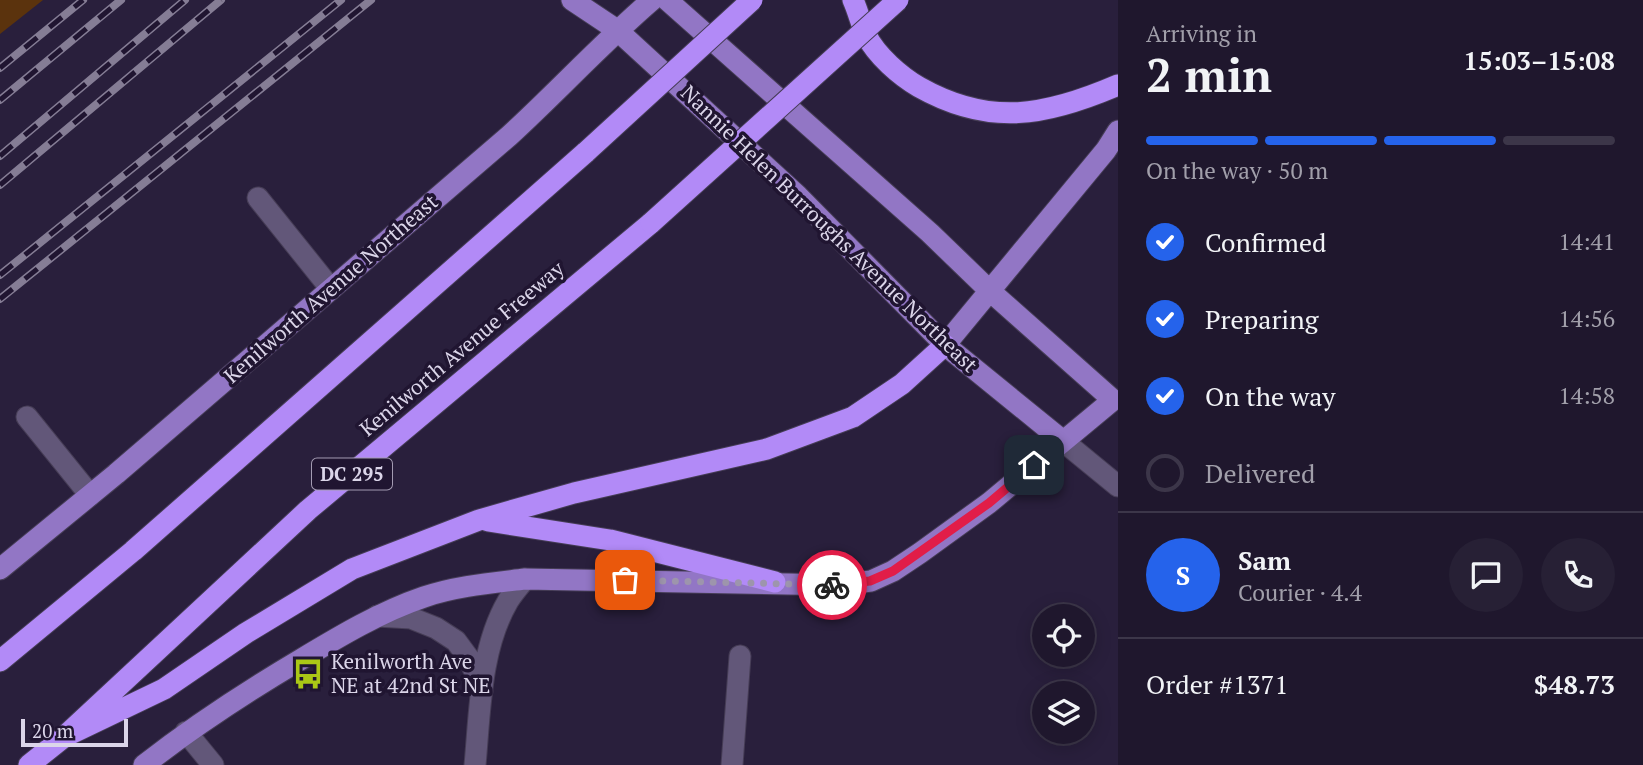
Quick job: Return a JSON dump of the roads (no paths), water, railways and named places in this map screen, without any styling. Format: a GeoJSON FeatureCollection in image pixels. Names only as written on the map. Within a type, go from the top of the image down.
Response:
{"type":"FeatureCollection","features":[{"type":"Feature","properties":{"kind":"highway"},"geometry":{"type":"LineString","coordinates":[[0,662],[133,551],[586,152],[752,0]]}},
{"type":"Feature","properties":{"kind":"highway"},"geometry":{"type":"LineString","coordinates":[[853,0],[867,37],[905,79],[964,108],[993,114],[1056,108],[1118,85]]}},
{"type":"Feature","properties":{"kind":"highway","name":"Kenilworth Avenue Freeway"},"geometry":{"type":"LineString","coordinates":[[29,765],[64,737],[309,510],[651,223],[898,0]]}},
{"type":"Feature","properties":{"kind":"highway"},"geometry":{"type":"LineString","coordinates":[[64,737],[164,689],[246,633],[352,569],[479,520],[574,493],[767,449],[853,417],[902,384],[945,345]]}},
{"type":"Feature","properties":{"kind":"highway"},"geometry":{"type":"LineString","coordinates":[[479,520],[610,540],[775,582]]}},
{"type":"Feature","properties":{"kind":"main road","name":"Nannie Helen Burroughs Avenue Northeast"},"geometry":{"type":"LineString","coordinates":[[572,0],[617,30],[798,196],[945,345],[1063,440]]}},
{"type":"Feature","properties":{"kind":"main road","name":"Kenilworth Avenue Northeast"},"geometry":{"type":"LineString","coordinates":[[0,569],[518,128],[617,30],[652,0]]}},
{"type":"Feature","properties":{"kind":"main road"},"geometry":{"type":"LineString","coordinates":[[144,765],[186,732],[281,671],[377,616],[426,596],[480,584],[525,579],[839,585],[870,581],[893,571],[989,503],[1063,440],[1116,400],[990,291],[930,233],[667,0]]}},
{"type":"Feature","properties":{"kind":"main road"},"geometry":{"type":"LineString","coordinates":[[945,345],[1106,150],[1118,131]]}},
{"type":"Feature","properties":{"kind":"street"},"geometry":{"type":"LineString","coordinates":[[258,198],[331,289]]}},
{"type":"Feature","properties":{"kind":"street"},"geometry":{"type":"LineString","coordinates":[[27,417],[90,495]]}},
{"type":"Feature","properties":{"kind":"street","name":"Nannie Helen Burroughs Avenue Northeast"},"geometry":{"type":"LineString","coordinates":[[1063,440],[1118,486]]}},
{"type":"Feature","properties":{"kind":"street"},"geometry":{"type":"LineString","coordinates":[[475,765],[481,691],[498,626],[508,601],[525,579]]}},
{"type":"Feature","properties":{"kind":"street"},"geometry":{"type":"LineString","coordinates":[[377,616],[411,618],[436,628],[456,641],[470,660],[481,691]]}},
{"type":"Feature","properties":{"kind":"street"},"geometry":{"type":"LineString","coordinates":[[732,765],[740,656]]}},
{"type":"Feature","properties":{"kind":"street"},"geometry":{"type":"LineString","coordinates":[[186,732],[213,765]]}},
{"type":"Feature","properties":{"kind":"railway"},"geometry":{"type":"LineString","coordinates":[[0,68],[83,0]]}},
{"type":"Feature","properties":{"kind":"railway"},"geometry":{"type":"LineString","coordinates":[[0,100],[121,0]]}},
{"type":"Feature","properties":{"kind":"railway"},"geometry":{"type":"LineString","coordinates":[[0,156],[185,0]]}},
{"type":"Feature","properties":{"kind":"railway"},"geometry":{"type":"LineString","coordinates":[[0,185],[221,0]]}},
{"type":"Feature","properties":{"kind":"railway"},"geometry":{"type":"LineString","coordinates":[[0,275],[341,0]]}},
{"type":"Feature","properties":{"kind":"railway"},"geometry":{"type":"LineString","coordinates":[[0,299],[371,0]]}},
{"type":"Feature","properties":{"kind":"place","name":"Kenilworth Ave NE at 42nd St NE"},"geometry":{"type":"Point","coordinates":[308,674]}}]}
